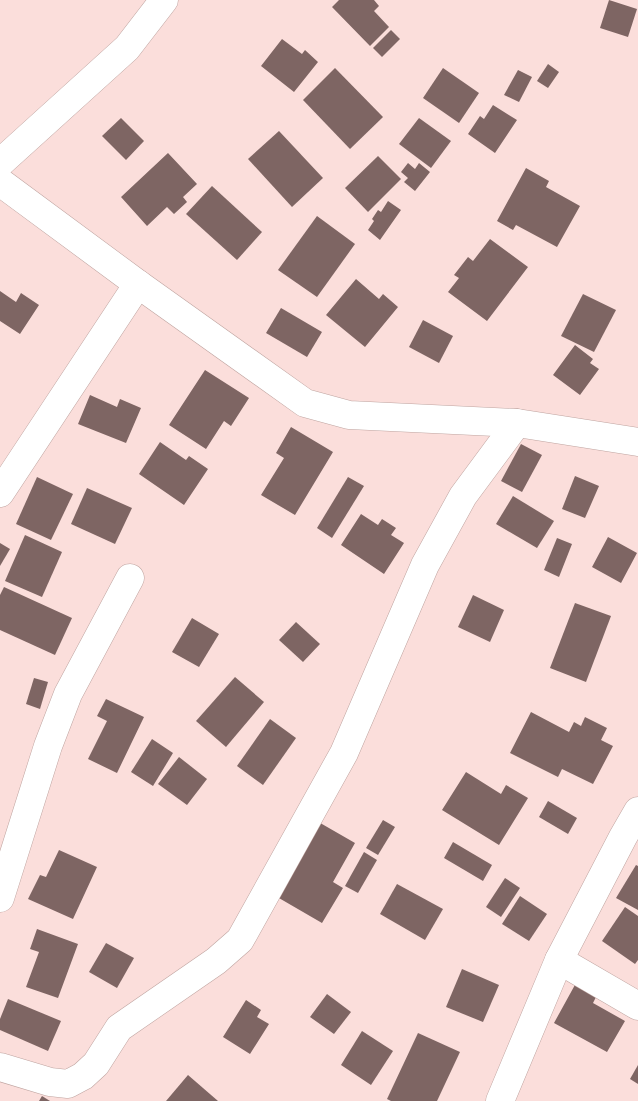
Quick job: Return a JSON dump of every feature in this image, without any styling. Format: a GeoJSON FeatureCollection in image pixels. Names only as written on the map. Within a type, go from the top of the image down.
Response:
{"type":"FeatureCollection","features":[{"type":"Feature","properties":{"kind":"street"},"geometry":{"type":"LineString","coordinates":[[0,163],[127,48],[164,0]]}},
{"type":"Feature","properties":{"kind":"street"},"geometry":{"type":"LineString","coordinates":[[0,182],[138,284],[305,403],[349,415],[517,423],[638,442]]}},
{"type":"Feature","properties":{"kind":"street"},"geometry":{"type":"LineString","coordinates":[[0,493],[138,284]]}},
{"type":"Feature","properties":{"kind":"street"},"geometry":{"type":"LineString","coordinates":[[0,1067],[50,1082],[68,1084],[83,1076],[96,1064],[119,1028],[216,961],[240,940],[344,753],[425,565],[462,496],[517,423]]}},
{"type":"Feature","properties":{"kind":"street"},"geometry":{"type":"LineString","coordinates":[[0,898],[48,746],[68,694],[130,578]]}},
{"type":"Feature","properties":{"kind":"street"},"geometry":{"type":"LineString","coordinates":[[500,1101],[560,960],[630,842],[638,811]]}},
{"type":"Feature","properties":{"kind":"street"},"geometry":{"type":"LineString","coordinates":[[560,960],[638,1006]]}},
{"type":"Feature","properties":{"kind":"building"},"geometry":{"type":"Polygon","coordinates":[[[339,0],[374,0],[379,6],[374,11],[389,27],[370,46],[332,7],[339,0]]]}},
{"type":"Feature","properties":{"kind":"building"},"geometry":{"type":"Polygon","coordinates":[[[609,0],[637,9],[628,37],[600,28],[609,0]]]}},
{"type":"Feature","properties":{"kind":"building"},"geometry":{"type":"Polygon","coordinates":[[[391,30],[400,39],[382,57],[373,48],[391,30]]]}},
{"type":"Feature","properties":{"kind":"building"},"geometry":{"type":"Polygon","coordinates":[[[282,39],[302,54],[305,50],[318,62],[294,92],[261,66],[282,39]]]}},
{"type":"Feature","properties":{"kind":"building"},"geometry":{"type":"Polygon","coordinates":[[[548,64],[559,72],[548,88],[537,81],[548,64]]]}},
{"type":"Feature","properties":{"kind":"building"},"geometry":{"type":"Polygon","coordinates":[[[335,68],[383,117],[350,149],[303,100],[335,68]]]}},
{"type":"Feature","properties":{"kind":"building"},"geometry":{"type":"Polygon","coordinates":[[[443,68],[479,93],[459,123],[423,98],[443,68]]]}},
{"type":"Feature","properties":{"kind":"building"},"geometry":{"type":"Polygon","coordinates":[[[518,70],[532,77],[519,102],[504,95],[518,70]]]}},
{"type":"Feature","properties":{"kind":"building"},"geometry":{"type":"Polygon","coordinates":[[[493,105],[517,120],[495,153],[468,134],[480,116],[484,119],[493,105]]]}},
{"type":"Feature","properties":{"kind":"building"},"geometry":{"type":"Polygon","coordinates":[[[121,118],[144,141],[126,160],[102,136],[121,118]]]}},
{"type":"Feature","properties":{"kind":"building"},"geometry":{"type":"Polygon","coordinates":[[[419,118],[451,141],[431,168],[399,144],[419,118]]]}},
{"type":"Feature","properties":{"kind":"building"},"geometry":{"type":"Polygon","coordinates":[[[279,131],[323,178],[292,207],[248,159],[279,131]]]}},
{"type":"Feature","properties":{"kind":"building"},"geometry":{"type":"Polygon","coordinates":[[[168,153],[197,184],[183,197],[187,202],[174,214],[167,207],[147,226],[121,197],[168,153]]]}},
{"type":"Feature","properties":{"kind":"building"},"geometry":{"type":"Polygon","coordinates":[[[378,156],[401,179],[368,212],[345,188],[378,156]]]}},
{"type":"Feature","properties":{"kind":"building"},"geometry":{"type":"Polygon","coordinates":[[[408,163],[415,169],[419,163],[430,172],[415,191],[404,182],[408,178],[401,172],[408,163]]]}},
{"type":"Feature","properties":{"kind":"building"},"geometry":{"type":"Polygon","coordinates":[[[526,168],[549,181],[546,187],[580,206],[557,247],[516,225],[513,230],[497,221],[526,168]]]}},
{"type":"Feature","properties":{"kind":"building"},"geometry":{"type":"Polygon","coordinates":[[[212,186],[262,232],[237,260],[186,214],[212,186]]]}},
{"type":"Feature","properties":{"kind":"building"},"geometry":{"type":"Polygon","coordinates":[[[388,201],[401,210],[380,240],[368,230],[378,210],[381,212],[388,201]]]}},
{"type":"Feature","properties":{"kind":"building"},"geometry":{"type":"Polygon","coordinates":[[[317,216],[355,244],[317,297],[278,270],[317,216]]]}},
{"type":"Feature","properties":{"kind":"building"},"geometry":{"type":"Polygon","coordinates":[[[490,239],[528,267],[487,321],[448,292],[459,278],[454,275],[468,257],[473,261],[490,239]]]}},
{"type":"Feature","properties":{"kind":"building"},"geometry":{"type":"Polygon","coordinates":[[[356,279],[379,299],[383,294],[398,307],[365,347],[326,315],[356,279]]]}},
{"type":"Feature","properties":{"kind":"building"},"geometry":{"type":"Polygon","coordinates":[[[0,291],[16,302],[21,293],[39,305],[20,334],[0,321],[0,291]]]}},
{"type":"Feature","properties":{"kind":"building"},"geometry":{"type":"Polygon","coordinates":[[[583,294],[616,310],[594,352],[561,336],[583,294]]]}},
{"type":"Feature","properties":{"kind":"building"},"geometry":{"type":"Polygon","coordinates":[[[281,308],[322,332],[307,357],[266,333],[281,308]]]}},
{"type":"Feature","properties":{"kind":"building"},"geometry":{"type":"Polygon","coordinates":[[[423,320],[453,336],[439,363],[409,347],[423,320]]]}},
{"type":"Feature","properties":{"kind":"building"},"geometry":{"type":"Polygon","coordinates":[[[575,345],[593,359],[590,363],[599,369],[580,395],[553,375],[575,345]]]}},
{"type":"Feature","properties":{"kind":"building"},"geometry":{"type":"Polygon","coordinates":[[[205,370],[249,398],[231,426],[224,421],[206,449],[169,425],[205,370]]]}},
{"type":"Feature","properties":{"kind":"building"},"geometry":{"type":"Polygon","coordinates":[[[90,395],[117,407],[120,399],[141,408],[126,443],[78,424],[90,395]]]}},
{"type":"Feature","properties":{"kind":"building"},"geometry":{"type":"Polygon","coordinates":[[[291,427],[333,452],[295,515],[261,495],[284,458],[276,453],[291,427]]]}},
{"type":"Feature","properties":{"kind":"building"},"geometry":{"type":"Polygon","coordinates":[[[160,442],[186,460],[189,456],[208,469],[184,505],[139,474],[160,442]]]}},
{"type":"Feature","properties":{"kind":"building"},"geometry":{"type":"Polygon","coordinates":[[[521,444],[542,455],[522,492],[501,481],[521,444]]]}},
{"type":"Feature","properties":{"kind":"building"},"geometry":{"type":"Polygon","coordinates":[[[575,476],[599,486],[585,518],[562,509],[575,476]]]}},
{"type":"Feature","properties":{"kind":"building"},"geometry":{"type":"Polygon","coordinates":[[[37,477],[73,494],[51,540],[16,524],[37,477]]]}},
{"type":"Feature","properties":{"kind":"building"},"geometry":{"type":"Polygon","coordinates":[[[348,477],[364,486],[332,538],[317,528],[348,477]]]}},
{"type":"Feature","properties":{"kind":"building"},"geometry":{"type":"Polygon","coordinates":[[[87,488],[132,508],[115,544],[71,524],[87,488]]]}},
{"type":"Feature","properties":{"kind":"building"},"geometry":{"type":"Polygon","coordinates":[[[513,496],[554,521],[537,548],[496,524],[513,496]]]}},
{"type":"Feature","properties":{"kind":"building"},"geometry":{"type":"Polygon","coordinates":[[[361,514],[378,525],[382,519],[396,528],[391,535],[404,543],[384,574],[341,545],[361,514]]]}},
{"type":"Feature","properties":{"kind":"building"},"geometry":{"type":"Polygon","coordinates":[[[25,535],[62,552],[42,597],[5,581],[25,535]]]}},
{"type":"Feature","properties":{"kind":"building"},"geometry":{"type":"Polygon","coordinates":[[[608,537],[637,553],[621,583],[592,567],[608,537]]]}},
{"type":"Feature","properties":{"kind":"building"},"geometry":{"type":"Polygon","coordinates":[[[557,538],[572,544],[559,577],[544,570],[557,538]]]}},
{"type":"Feature","properties":{"kind":"building"},"geometry":{"type":"Polygon","coordinates":[[[0,543],[10,549],[0,566],[0,543]]]}},
{"type":"Feature","properties":{"kind":"building"},"geometry":{"type":"Polygon","coordinates":[[[4,587],[72,618],[55,655],[0,630],[0,595],[4,587]]]}},
{"type":"Feature","properties":{"kind":"building"},"geometry":{"type":"Polygon","coordinates":[[[473,595],[504,610],[490,642],[458,627],[473,595]]]}},
{"type":"Feature","properties":{"kind":"building"},"geometry":{"type":"Polygon","coordinates":[[[575,603],[611,616],[586,682],[550,668],[575,603]]]}},
{"type":"Feature","properties":{"kind":"building"},"geometry":{"type":"Polygon","coordinates":[[[192,618],[219,634],[199,667],[172,652],[192,618]]]}},
{"type":"Feature","properties":{"kind":"building"},"geometry":{"type":"Polygon","coordinates":[[[296,622],[320,644],[303,662],[279,640],[296,622]]]}},
{"type":"Feature","properties":{"kind":"building"},"geometry":{"type":"Polygon","coordinates":[[[235,677],[264,702],[226,747],[196,721],[235,677]]]}},
{"type":"Feature","properties":{"kind":"building"},"geometry":{"type":"Polygon","coordinates":[[[34,678],[48,682],[40,709],[26,704],[34,678]]]}},
{"type":"Feature","properties":{"kind":"building"},"geometry":{"type":"Polygon","coordinates":[[[106,699],[144,717],[117,773],[88,759],[107,721],[97,716],[106,699]]]}},
{"type":"Feature","properties":{"kind":"building"},"geometry":{"type":"Polygon","coordinates":[[[531,712],[569,732],[574,722],[581,726],[585,717],[607,728],[601,740],[613,746],[593,784],[562,769],[558,777],[510,753],[531,712]]]}},
{"type":"Feature","properties":{"kind":"building"},"geometry":{"type":"Polygon","coordinates":[[[270,719],[296,738],[263,785],[237,766],[270,719]]]}},
{"type":"Feature","properties":{"kind":"building"},"geometry":{"type":"Polygon","coordinates":[[[152,739],[173,753],[153,786],[131,772],[152,739]]]}},
{"type":"Feature","properties":{"kind":"building"},"geometry":{"type":"Polygon","coordinates":[[[179,757],[207,779],[187,805],[158,784],[179,757]]]}},
{"type":"Feature","properties":{"kind":"building"},"geometry":{"type":"Polygon","coordinates":[[[466,772],[501,794],[506,785],[528,798],[499,845],[442,810],[466,772]]]}},
{"type":"Feature","properties":{"kind":"building"},"geometry":{"type":"Polygon","coordinates":[[[548,801],[577,818],[568,834],[539,817],[548,801]]]}},
{"type":"Feature","properties":{"kind":"building"},"geometry":{"type":"Polygon","coordinates":[[[315,820],[355,843],[333,882],[343,888],[322,923],[272,894],[315,820]]]}},
{"type":"Feature","properties":{"kind":"building"},"geometry":{"type":"Polygon","coordinates":[[[383,820],[395,827],[378,855],[366,848],[383,820]]]}},
{"type":"Feature","properties":{"kind":"building"},"geometry":{"type":"Polygon","coordinates":[[[453,842],[492,865],[483,881],[444,858],[453,842]]]}},
{"type":"Feature","properties":{"kind":"building"},"geometry":{"type":"Polygon","coordinates":[[[59,850],[97,867],[73,919],[28,899],[40,875],[46,877],[59,850]]]}},
{"type":"Feature","properties":{"kind":"building"},"geometry":{"type":"Polygon","coordinates":[[[364,852],[377,860],[358,893],[345,886],[364,852]]]}},
{"type":"Feature","properties":{"kind":"building"},"geometry":{"type":"Polygon","coordinates":[[[636,865],[638,866],[638,910],[616,898],[636,865]]]}},
{"type":"Feature","properties":{"kind":"building"},"geometry":{"type":"Polygon","coordinates":[[[505,878],[520,888],[501,917],[486,907],[505,878]]]}},
{"type":"Feature","properties":{"kind":"building"},"geometry":{"type":"Polygon","coordinates":[[[397,884],[443,909],[425,940],[380,914],[397,884]]]}},
{"type":"Feature","properties":{"kind":"building"},"geometry":{"type":"Polygon","coordinates":[[[520,896],[547,914],[529,941],[502,924],[520,896]]]}},
{"type":"Feature","properties":{"kind":"building"},"geometry":{"type":"Polygon","coordinates":[[[625,907],[638,916],[638,960],[635,964],[602,941],[625,907]]]}},
{"type":"Feature","properties":{"kind":"building"},"geometry":{"type":"Polygon","coordinates":[[[37,929],[78,944],[58,998],[26,987],[39,952],[30,949],[37,929]]]}},
{"type":"Feature","properties":{"kind":"building"},"geometry":{"type":"Polygon","coordinates":[[[106,943],[134,958],[117,988],[89,972],[106,943]]]}},
{"type":"Feature","properties":{"kind":"building"},"geometry":{"type":"Polygon","coordinates":[[[462,969],[499,985],[483,1022],[446,1007],[462,969]]]}},
{"type":"Feature","properties":{"kind":"building"},"geometry":{"type":"Polygon","coordinates":[[[576,983],[597,995],[593,1003],[625,1021],[607,1052],[554,1023],[576,983]]]}},
{"type":"Feature","properties":{"kind":"building"},"geometry":{"type":"Polygon","coordinates":[[[327,994],[351,1012],[334,1034],[310,1017],[327,994]]]}},
{"type":"Feature","properties":{"kind":"building"},"geometry":{"type":"Polygon","coordinates":[[[8,999],[61,1021],[48,1051],[0,1030],[0,1019],[8,999]]]}},
{"type":"Feature","properties":{"kind":"building"},"geometry":{"type":"Polygon","coordinates":[[[246,1000],[261,1010],[257,1017],[269,1024],[250,1054],[223,1037],[246,1000]]]}},
{"type":"Feature","properties":{"kind":"building"},"geometry":{"type":"Polygon","coordinates":[[[362,1031],[393,1051],[371,1085],[341,1065],[362,1031]]]}},
{"type":"Feature","properties":{"kind":"building"},"geometry":{"type":"Polygon","coordinates":[[[418,1033],[460,1052],[437,1101],[391,1101],[387,1099],[418,1033]]]}},
{"type":"Feature","properties":{"kind":"building"},"geometry":{"type":"Polygon","coordinates":[[[638,1065],[638,1084],[630,1079],[638,1065]]]}},
{"type":"Feature","properties":{"kind":"building"},"geometry":{"type":"Polygon","coordinates":[[[188,1075],[218,1101],[166,1101],[188,1075]]]}},
{"type":"Feature","properties":{"kind":"building"},"geometry":{"type":"Polygon","coordinates":[[[42,1096],[50,1101],[39,1101],[42,1096]]]}}]}
